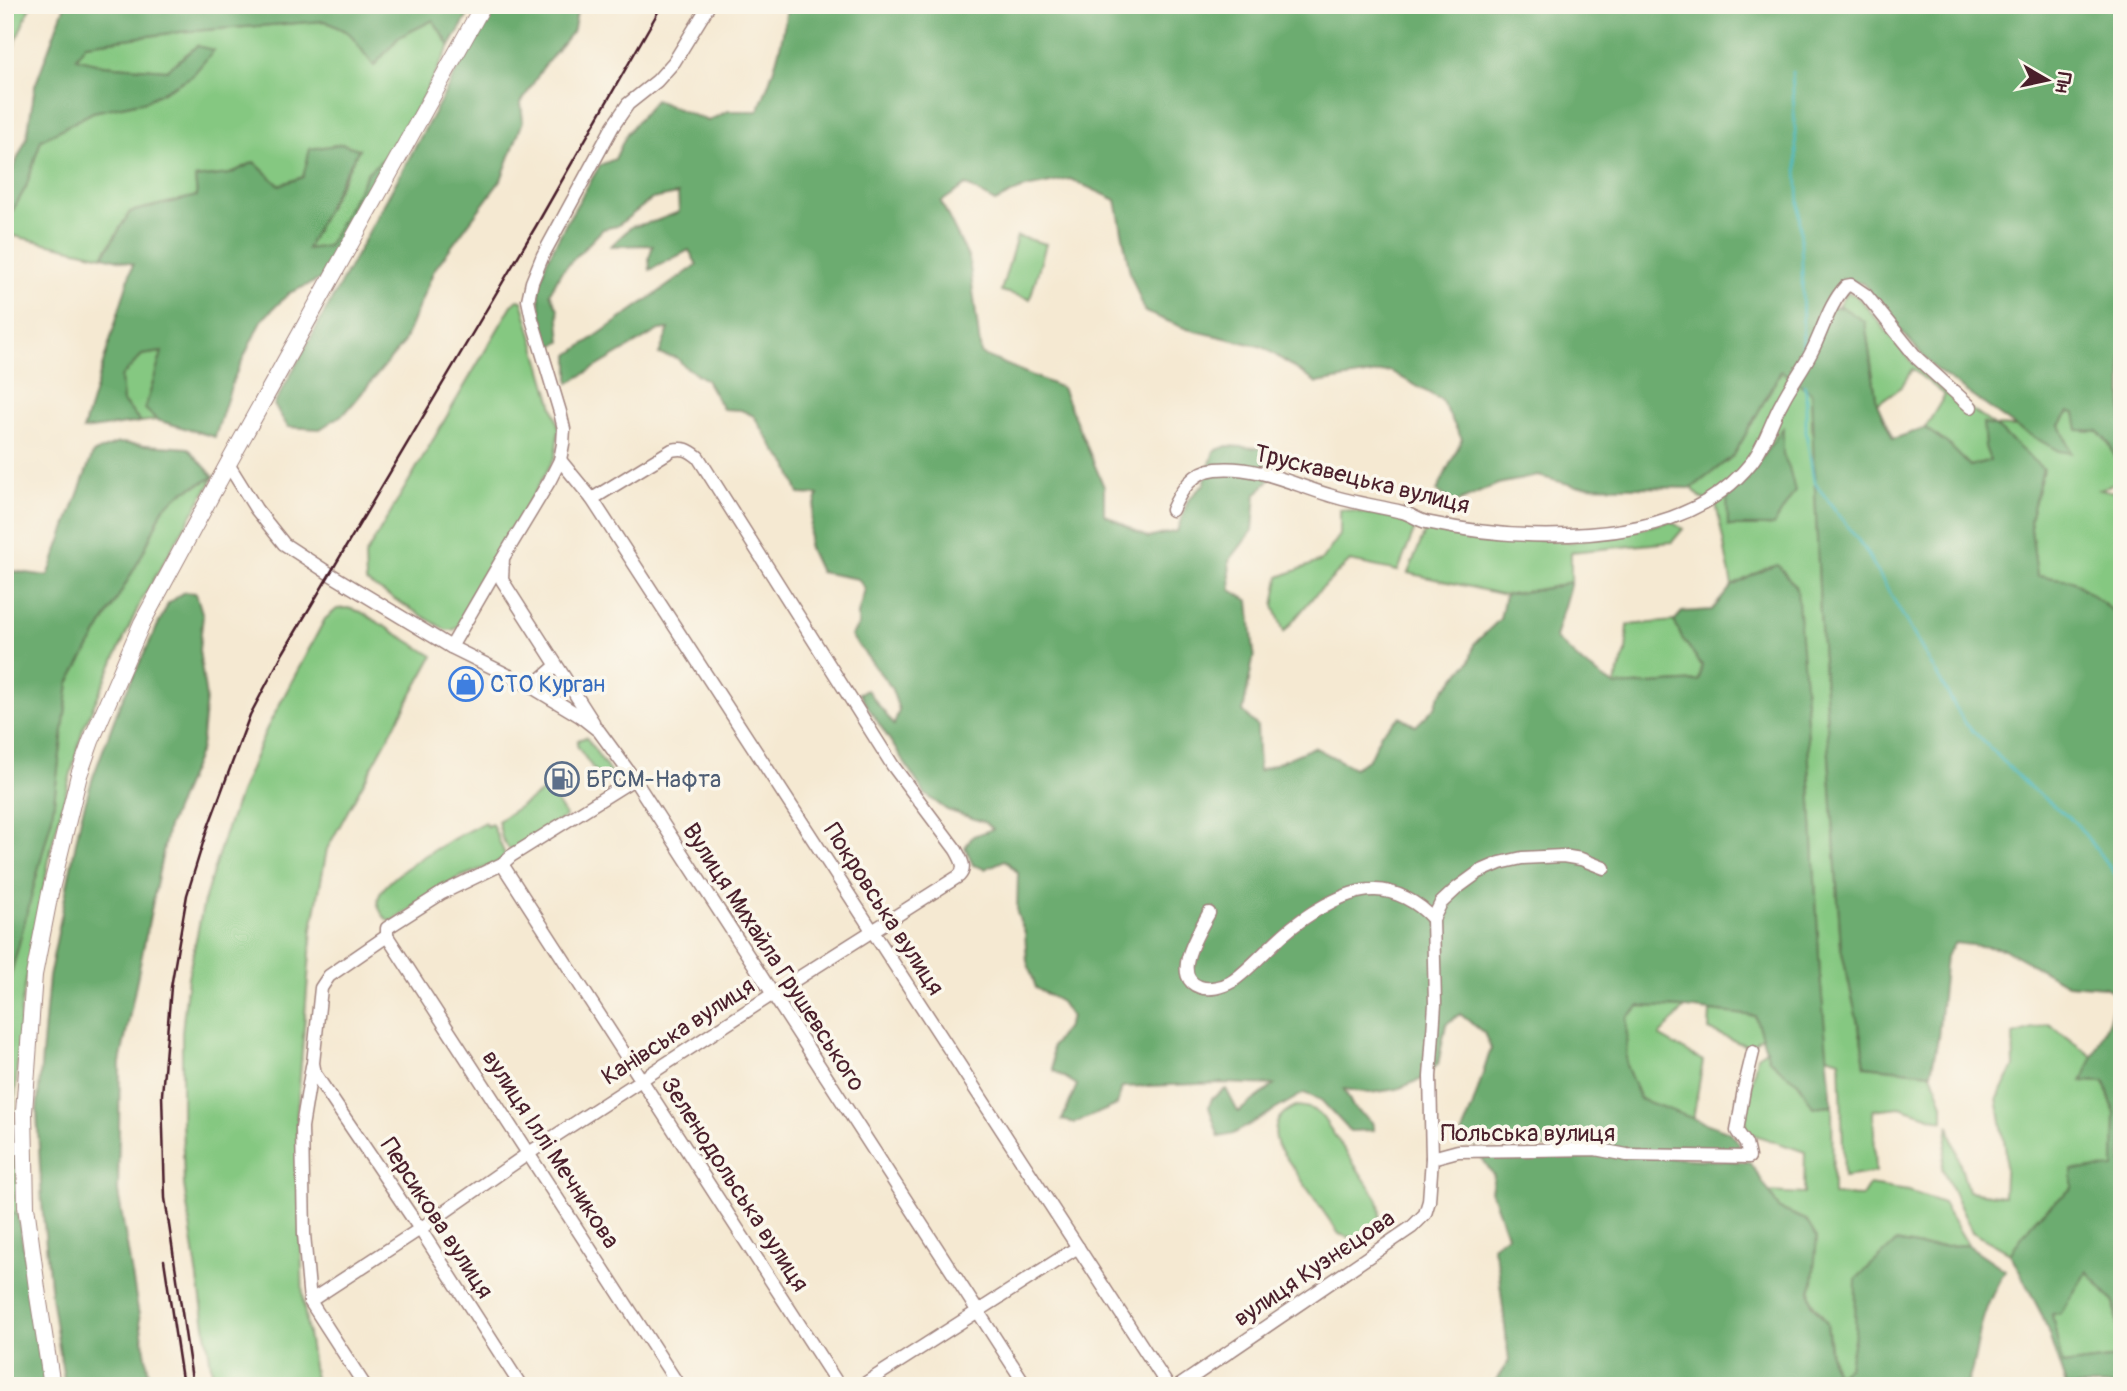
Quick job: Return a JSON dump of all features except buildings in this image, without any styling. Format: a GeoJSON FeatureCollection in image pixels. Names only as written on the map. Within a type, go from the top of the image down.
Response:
{"type":"FeatureCollection","features":[{"type":"Feature","properties":{"kind":"main road"},"geometry":{"type":"LineString","coordinates":[[52,1386],[26,1206],[24,1112],[34,975],[76,785],[91,741],[142,623],[483,5]]}},
{"type":"Feature","properties":{"kind":"street"},"geometry":{"type":"LineString","coordinates":[[451,647],[550,480],[564,444],[564,429],[528,300],[542,255],[613,126],[628,104],[657,81],[674,62],[709,5]]}},
{"type":"Feature","properties":{"kind":"street","name":"Трускавецька вулиця"},"geometry":{"type":"LineString","coordinates":[[1172,510],[1177,498],[1200,473],[1229,469],[1254,471],[1330,496],[1406,513],[1424,521],[1483,530],[1567,536],[1608,533],[1669,519],[1691,510],[1720,492],[1754,461],[1781,402],[1811,352],[1834,302],[1846,286],[1851,285],[1866,295],[1917,358],[1970,407]]}},
{"type":"Feature","properties":{"kind":"street","name":"Канівська вулиця"},"geometry":{"type":"LineString","coordinates":[[310,1301],[529,1153],[959,876],[963,870],[963,863],[948,838],[893,766],[698,457],[688,449],[672,450],[592,499]]}},
{"type":"Feature","properties":{"kind":"street","name":"Покровська вулиця"},"geometry":{"type":"LineString","coordinates":[[560,460],[592,499],[1168,1386]]}},
{"type":"Feature","properties":{"kind":"street","name":"Вулиця Михайла Грушевського"},"geometry":{"type":"LineString","coordinates":[[228,464],[256,509],[285,544],[451,647],[532,687],[580,716],[599,731],[634,779],[1026,1386]]}},
{"type":"Feature","properties":{"kind":"street"},"geometry":{"type":"LineString","coordinates":[[503,558],[502,580],[599,731]]}},
{"type":"Feature","properties":{"kind":"street"},"geometry":{"type":"LineString","coordinates":[[532,687],[556,666]]}},
{"type":"Feature","properties":{"kind":"street"},"geometry":{"type":"LineString","coordinates":[[365,1386],[310,1301],[304,1234],[302,1127],[314,1068],[321,988],[329,976],[387,936],[387,928],[442,893],[502,864],[634,779]]}},
{"type":"Feature","properties":{"kind":"street"},"geometry":{"type":"LineString","coordinates":[[1209,913],[1185,965],[1188,977],[1197,986],[1209,989],[1232,982],[1305,916],[1327,904],[1371,889],[1389,891],[1413,902],[1433,919],[1441,903],[1457,888],[1479,872],[1500,863],[1522,858],[1563,856],[1581,859],[1604,868]]}},
{"type":"Feature","properties":{"kind":"street","name":"Зеленодольська вулиця"},"geometry":{"type":"LineString","coordinates":[[502,864],[839,1386]]}},
{"type":"Feature","properties":{"kind":"street","name":"Польська вулиця"},"geometry":{"type":"LineString","coordinates":[[1433,919],[1435,1004],[1430,1076],[1432,1158],[1458,1151],[1595,1149],[1627,1155],[1749,1157],[1746,1144],[1737,1131],[1753,1052]]}},
{"type":"Feature","properties":{"kind":"street","name":"вулиця Іллі Мечникова"},"geometry":{"type":"LineString","coordinates":[[387,936],[679,1386]]}},
{"type":"Feature","properties":{"kind":"street","name":"Персикова вулиця"},"geometry":{"type":"LineString","coordinates":[[314,1068],[521,1386]]}},
{"type":"Feature","properties":{"kind":"street","name":"вулиця Кузнєцова"},"geometry":{"type":"LineString","coordinates":[[1179,1386],[1412,1227],[1425,1214],[1427,1208],[1432,1158]]}},
{"type":"Feature","properties":{"kind":"street"},"geometry":{"type":"LineString","coordinates":[[861,1386],[1078,1247]]}},
{"type":"Feature","properties":{"kind":"green space"},"geometry":{"type":"Polygon","coordinates":[[[5,5],[30,7],[5,67],[5,5]]]}},
{"type":"Feature","properties":{"kind":"green space"},"geometry":{"type":"Polygon","coordinates":[[[65,5],[474,5],[450,46],[433,20],[399,37],[374,66],[349,33],[325,21],[180,32],[86,44],[76,58],[103,65],[167,70],[197,46],[214,50],[192,76],[146,101],[93,112],[41,140],[26,187],[5,224],[5,187],[27,137],[35,86],[65,5]]]}},
{"type":"Feature","properties":{"kind":"green space"},"geometry":{"type":"Polygon","coordinates":[[[493,5],[578,5],[574,29],[542,69],[521,103],[523,121],[501,180],[434,270],[403,344],[346,412],[320,429],[288,427],[274,405],[493,5]]]}},
{"type":"Feature","properties":{"kind":"green space"},"geometry":{"type":"Polygon","coordinates":[[[787,5],[2122,5],[2122,473],[2110,445],[2098,431],[2078,430],[2075,413],[2069,412],[2060,425],[2071,453],[2059,451],[2016,427],[1935,369],[1864,284],[1844,279],[1825,308],[1842,307],[1865,322],[1877,404],[1893,439],[1925,428],[1948,444],[1970,466],[1990,460],[1985,447],[1983,424],[1995,426],[2043,469],[2030,520],[2037,576],[2072,580],[2122,618],[2122,1386],[2066,1386],[2043,1317],[2010,1253],[2036,1218],[2072,1188],[2072,1170],[2114,1168],[2115,1114],[2105,1082],[2082,1081],[2109,1020],[2116,993],[2105,987],[2067,984],[2004,949],[1955,943],[1946,956],[1938,1038],[1931,1073],[1865,1066],[1841,948],[1820,613],[1811,392],[1781,371],[1734,455],[1692,488],[1576,486],[1538,476],[1498,484],[1455,503],[1437,491],[1462,439],[1441,400],[1390,371],[1317,383],[1263,347],[1187,329],[1145,312],[1130,273],[1116,200],[1070,179],[1021,189],[995,202],[966,185],[941,202],[969,259],[981,354],[1062,388],[1104,487],[1104,514],[1148,538],[1177,531],[1188,500],[1204,484],[1214,451],[1227,446],[1271,449],[1287,462],[1256,494],[1253,530],[1229,561],[1231,590],[1249,601],[1254,654],[1243,712],[1257,726],[1259,771],[1314,747],[1354,768],[1369,759],[1381,733],[1400,717],[1416,726],[1435,707],[1439,696],[1470,661],[1474,644],[1500,619],[1505,595],[1554,587],[1571,581],[1555,638],[1583,664],[1615,686],[1699,681],[1702,665],[1682,638],[1674,621],[1682,612],[1712,610],[1732,586],[1778,565],[1797,589],[1805,685],[1820,975],[1832,1105],[1813,1107],[1798,1082],[1769,1059],[1755,1016],[1640,1006],[1627,1017],[1626,1065],[1640,1099],[1730,1132],[1739,1143],[1738,1153],[1457,1145],[1491,1048],[1484,1033],[1460,1014],[1446,1024],[1438,1064],[1423,1079],[1397,1089],[1370,1093],[1344,1089],[1353,1107],[1372,1122],[1374,1130],[1350,1131],[1321,1100],[1304,1093],[1233,1134],[1219,1137],[1209,1107],[1212,1098],[1226,1089],[1238,1112],[1274,1085],[1223,1083],[1122,1087],[1117,1105],[1075,1123],[1062,1120],[1077,1085],[1053,1070],[1052,1047],[1071,1017],[1061,1002],[1036,988],[1027,961],[1025,933],[1017,913],[1018,873],[1005,860],[985,869],[973,865],[965,847],[973,836],[993,829],[984,822],[947,810],[925,794],[859,693],[867,690],[894,725],[899,710],[891,687],[851,636],[858,626],[858,614],[865,589],[858,579],[820,572],[808,546],[818,495],[799,494],[788,465],[775,450],[754,416],[741,410],[723,409],[706,380],[684,366],[677,358],[659,354],[669,329],[659,330],[569,383],[569,355],[697,265],[689,250],[650,270],[649,258],[653,245],[611,246],[631,227],[679,212],[678,194],[652,199],[617,226],[603,229],[561,272],[550,293],[558,309],[561,342],[553,346],[548,344],[539,289],[546,262],[600,165],[615,159],[627,133],[655,100],[708,121],[728,111],[758,111],[777,59],[787,5]],[[2087,1271],[2061,1313],[2052,1314],[2062,1365],[2117,1358],[2120,1347],[2114,1303],[2087,1271]]]}},
{"type":"Feature","properties":{"kind":"green space"},"geometry":{"type":"Polygon","coordinates":[[[433,20],[450,46],[395,149],[368,172],[328,246],[306,249],[359,149],[342,144],[303,177],[279,185],[254,162],[230,174],[195,178],[197,196],[130,212],[103,256],[5,234],[5,224],[26,187],[41,140],[93,112],[146,101],[192,76],[197,46],[167,70],[103,65],[76,58],[86,44],[180,32],[325,21],[349,33],[374,66],[399,37],[433,20]]]}},
{"type":"Feature","properties":{"kind":"green space"},"geometry":{"type":"Polygon","coordinates":[[[342,144],[359,149],[307,249],[328,246],[368,172],[395,149],[326,277],[289,293],[261,321],[233,380],[215,437],[157,420],[145,409],[162,352],[142,355],[121,377],[123,402],[141,422],[83,430],[133,264],[103,256],[130,212],[197,196],[195,178],[230,174],[254,162],[279,185],[303,177],[310,149],[342,144]]]}},
{"type":"Feature","properties":{"kind":"green space"},"geometry":{"type":"Polygon","coordinates":[[[1017,236],[1046,244],[1030,299],[1001,291],[1017,236]]]}},
{"type":"Feature","properties":{"kind":"green space"},"geometry":{"type":"Polygon","coordinates":[[[1847,292],[1855,295],[1866,306],[1912,362],[1995,426],[2016,427],[2059,451],[2067,441],[2060,425],[2069,412],[2075,413],[2079,430],[2098,431],[2103,436],[2115,454],[2122,474],[2122,481],[2100,489],[2122,493],[2122,618],[2072,580],[2037,576],[2030,520],[2043,469],[1984,424],[1985,447],[1990,460],[1970,466],[1948,444],[1925,428],[1945,395],[1912,369],[1902,386],[1877,404],[1865,322],[1837,308],[1847,292]]]}},
{"type":"Feature","properties":{"kind":"green space"},"geometry":{"type":"Polygon","coordinates":[[[518,300],[522,301],[559,428],[555,457],[458,627],[446,630],[366,582],[365,556],[512,305],[518,300]]]}},
{"type":"Feature","properties":{"kind":"green space"},"geometry":{"type":"Polygon","coordinates":[[[163,352],[145,408],[157,420],[141,422],[123,402],[121,377],[142,355],[163,352]]]}},
{"type":"Feature","properties":{"kind":"green space"},"geometry":{"type":"Polygon","coordinates":[[[1782,370],[1811,392],[1820,613],[1841,948],[1865,1066],[1931,1073],[1943,1104],[1943,1121],[1900,1107],[1873,1110],[1876,1172],[1844,1177],[1840,1060],[1827,1056],[1820,975],[1805,685],[1765,569],[1732,586],[1716,503],[1702,499],[1692,488],[1734,455],[1782,370]]]}},
{"type":"Feature","properties":{"kind":"green space"},"geometry":{"type":"Polygon","coordinates":[[[1783,428],[1783,455],[1795,491],[1773,526],[1728,526],[1727,494],[1754,468],[1783,428]]]}},
{"type":"Feature","properties":{"kind":"green space"},"geometry":{"type":"Polygon","coordinates":[[[118,443],[188,448],[214,477],[183,492],[164,507],[141,557],[69,683],[52,817],[5,997],[5,669],[13,658],[5,653],[5,570],[48,576],[93,453],[118,443]]]}},
{"type":"Feature","properties":{"kind":"green space"},"geometry":{"type":"Polygon","coordinates":[[[214,477],[141,601],[83,729],[52,844],[21,1007],[14,1113],[18,1215],[5,1210],[5,997],[52,817],[69,683],[141,557],[164,507],[183,492],[214,477]]]}},
{"type":"Feature","properties":{"kind":"green space"},"geometry":{"type":"Polygon","coordinates":[[[1340,509],[1403,519],[1416,526],[1398,571],[1350,561],[1314,596],[1284,632],[1274,606],[1279,577],[1321,561],[1340,535],[1340,509]]]}},
{"type":"Feature","properties":{"kind":"green space"},"geometry":{"type":"Polygon","coordinates":[[[1670,521],[1683,529],[1672,542],[1571,552],[1571,581],[1554,587],[1505,595],[1408,573],[1427,527],[1571,542],[1670,521]]]}},
{"type":"Feature","properties":{"kind":"green space"},"geometry":{"type":"Polygon","coordinates":[[[184,592],[196,593],[203,616],[199,650],[206,698],[201,748],[168,827],[120,1063],[118,1192],[151,1386],[65,1386],[51,1296],[37,1111],[49,977],[81,817],[93,777],[120,704],[168,604],[184,592]]]}},
{"type":"Feature","properties":{"kind":"green space"},"geometry":{"type":"Polygon","coordinates":[[[348,608],[361,612],[433,656],[327,849],[312,929],[297,1113],[303,1301],[316,1386],[214,1386],[184,1185],[182,1032],[188,977],[204,901],[224,836],[266,730],[325,619],[337,609],[348,608]]]}},
{"type":"Feature","properties":{"kind":"green space"},"geometry":{"type":"Polygon","coordinates":[[[1674,621],[1682,638],[1702,666],[1699,681],[1614,686],[1626,652],[1628,625],[1674,621]]]}},
{"type":"Feature","properties":{"kind":"green space"},"geometry":{"type":"Polygon","coordinates":[[[586,737],[611,774],[608,776],[597,774],[579,749],[578,740],[586,737]]]}},
{"type":"Feature","properties":{"kind":"green space"},"geometry":{"type":"Polygon","coordinates":[[[545,790],[551,793],[566,816],[515,851],[509,849],[502,838],[498,821],[545,790]]]}},
{"type":"Feature","properties":{"kind":"green space"},"geometry":{"type":"Polygon","coordinates":[[[485,822],[487,826],[492,824],[506,857],[458,878],[391,922],[385,917],[380,910],[378,898],[387,884],[412,864],[485,822]]]}},
{"type":"Feature","properties":{"kind":"green space"},"geometry":{"type":"Polygon","coordinates":[[[1640,1006],[1685,1008],[1659,1036],[1703,1061],[1693,1119],[1640,1099],[1626,1066],[1627,1017],[1640,1006]]]}},
{"type":"Feature","properties":{"kind":"green space"},"geometry":{"type":"Polygon","coordinates":[[[1710,1011],[1755,1016],[1762,1036],[1749,1047],[1709,1030],[1710,1011]]]}},
{"type":"Feature","properties":{"kind":"green space"},"geometry":{"type":"Polygon","coordinates":[[[2049,1024],[2093,1057],[2083,1081],[2104,1082],[2115,1114],[2114,1168],[2072,1188],[2036,1218],[2010,1253],[1972,1232],[1942,1168],[1949,1126],[1968,1191],[2004,1196],[2006,1152],[1997,1098],[2014,1067],[2013,1035],[2049,1024]]]}},
{"type":"Feature","properties":{"kind":"green space"},"geometry":{"type":"Polygon","coordinates":[[[1766,1050],[1776,1065],[1800,1084],[1813,1107],[1832,1105],[1833,1195],[1862,1196],[1869,1185],[1909,1191],[1943,1203],[1968,1245],[1921,1247],[1897,1242],[1857,1279],[1855,1334],[1849,1366],[1837,1376],[1825,1320],[1811,1296],[1813,1281],[1806,1220],[1780,1209],[1769,1192],[1804,1194],[1805,1152],[1743,1131],[1757,1056],[1766,1050]]]}},
{"type":"Feature","properties":{"kind":"green space"},"geometry":{"type":"Polygon","coordinates":[[[1296,1106],[1311,1109],[1323,1118],[1377,1198],[1380,1217],[1373,1231],[1358,1237],[1339,1234],[1278,1146],[1275,1133],[1277,1122],[1284,1113],[1296,1106]]]}},
{"type":"Feature","properties":{"kind":"green space"},"geometry":{"type":"Polygon","coordinates":[[[1596,1154],[1750,1162],[1780,1209],[1806,1220],[1817,1238],[1810,1290],[1812,1304],[1827,1323],[1831,1363],[1837,1375],[1849,1366],[1855,1334],[1856,1279],[1896,1242],[1921,1247],[1968,1245],[2005,1270],[1985,1311],[1966,1386],[1498,1386],[1496,1380],[1509,1361],[1498,1265],[1492,1246],[1507,1235],[1491,1191],[1494,1176],[1480,1155],[1526,1157],[1596,1154]]]}},
{"type":"Feature","properties":{"kind":"green space"},"geometry":{"type":"Polygon","coordinates":[[[5,1210],[18,1215],[46,1386],[5,1386],[5,1210]]]}},
{"type":"Feature","properties":{"kind":"green space"},"geometry":{"type":"Polygon","coordinates":[[[2087,1270],[2114,1303],[2120,1347],[2117,1358],[2062,1365],[2052,1314],[2061,1312],[2087,1270]]]}},
{"type":"Feature","properties":{"kind":"waterway"},"geometry":{"type":"LineString","coordinates":[[1792,72],[1802,263],[1803,356]]}},
{"type":"Feature","properties":{"kind":"waterway"},"geometry":{"type":"LineString","coordinates":[[1804,385],[1806,433],[1814,482],[1864,548],[1964,722],[2027,785],[2076,823],[2122,883]]}},
{"type":"Feature","properties":{"kind":"railway"},"geometry":{"type":"LineString","coordinates":[[193,1386],[165,1198],[162,1095],[171,987],[187,895],[207,830],[250,715],[283,653],[536,226],[662,5]]}},
{"type":"Feature","properties":{"kind":"railway"},"geometry":{"type":"LineString","coordinates":[[164,1260],[183,1386]]}},
{"type":"Feature","properties":{"kind":"place","name":"СТО Курган"},"geometry":{"type":"Point","coordinates":[466,684]}},
{"type":"Feature","properties":{"kind":"place","name":"БРСМ-Нафта"},"geometry":{"type":"Point","coordinates":[562,779]}}]}
